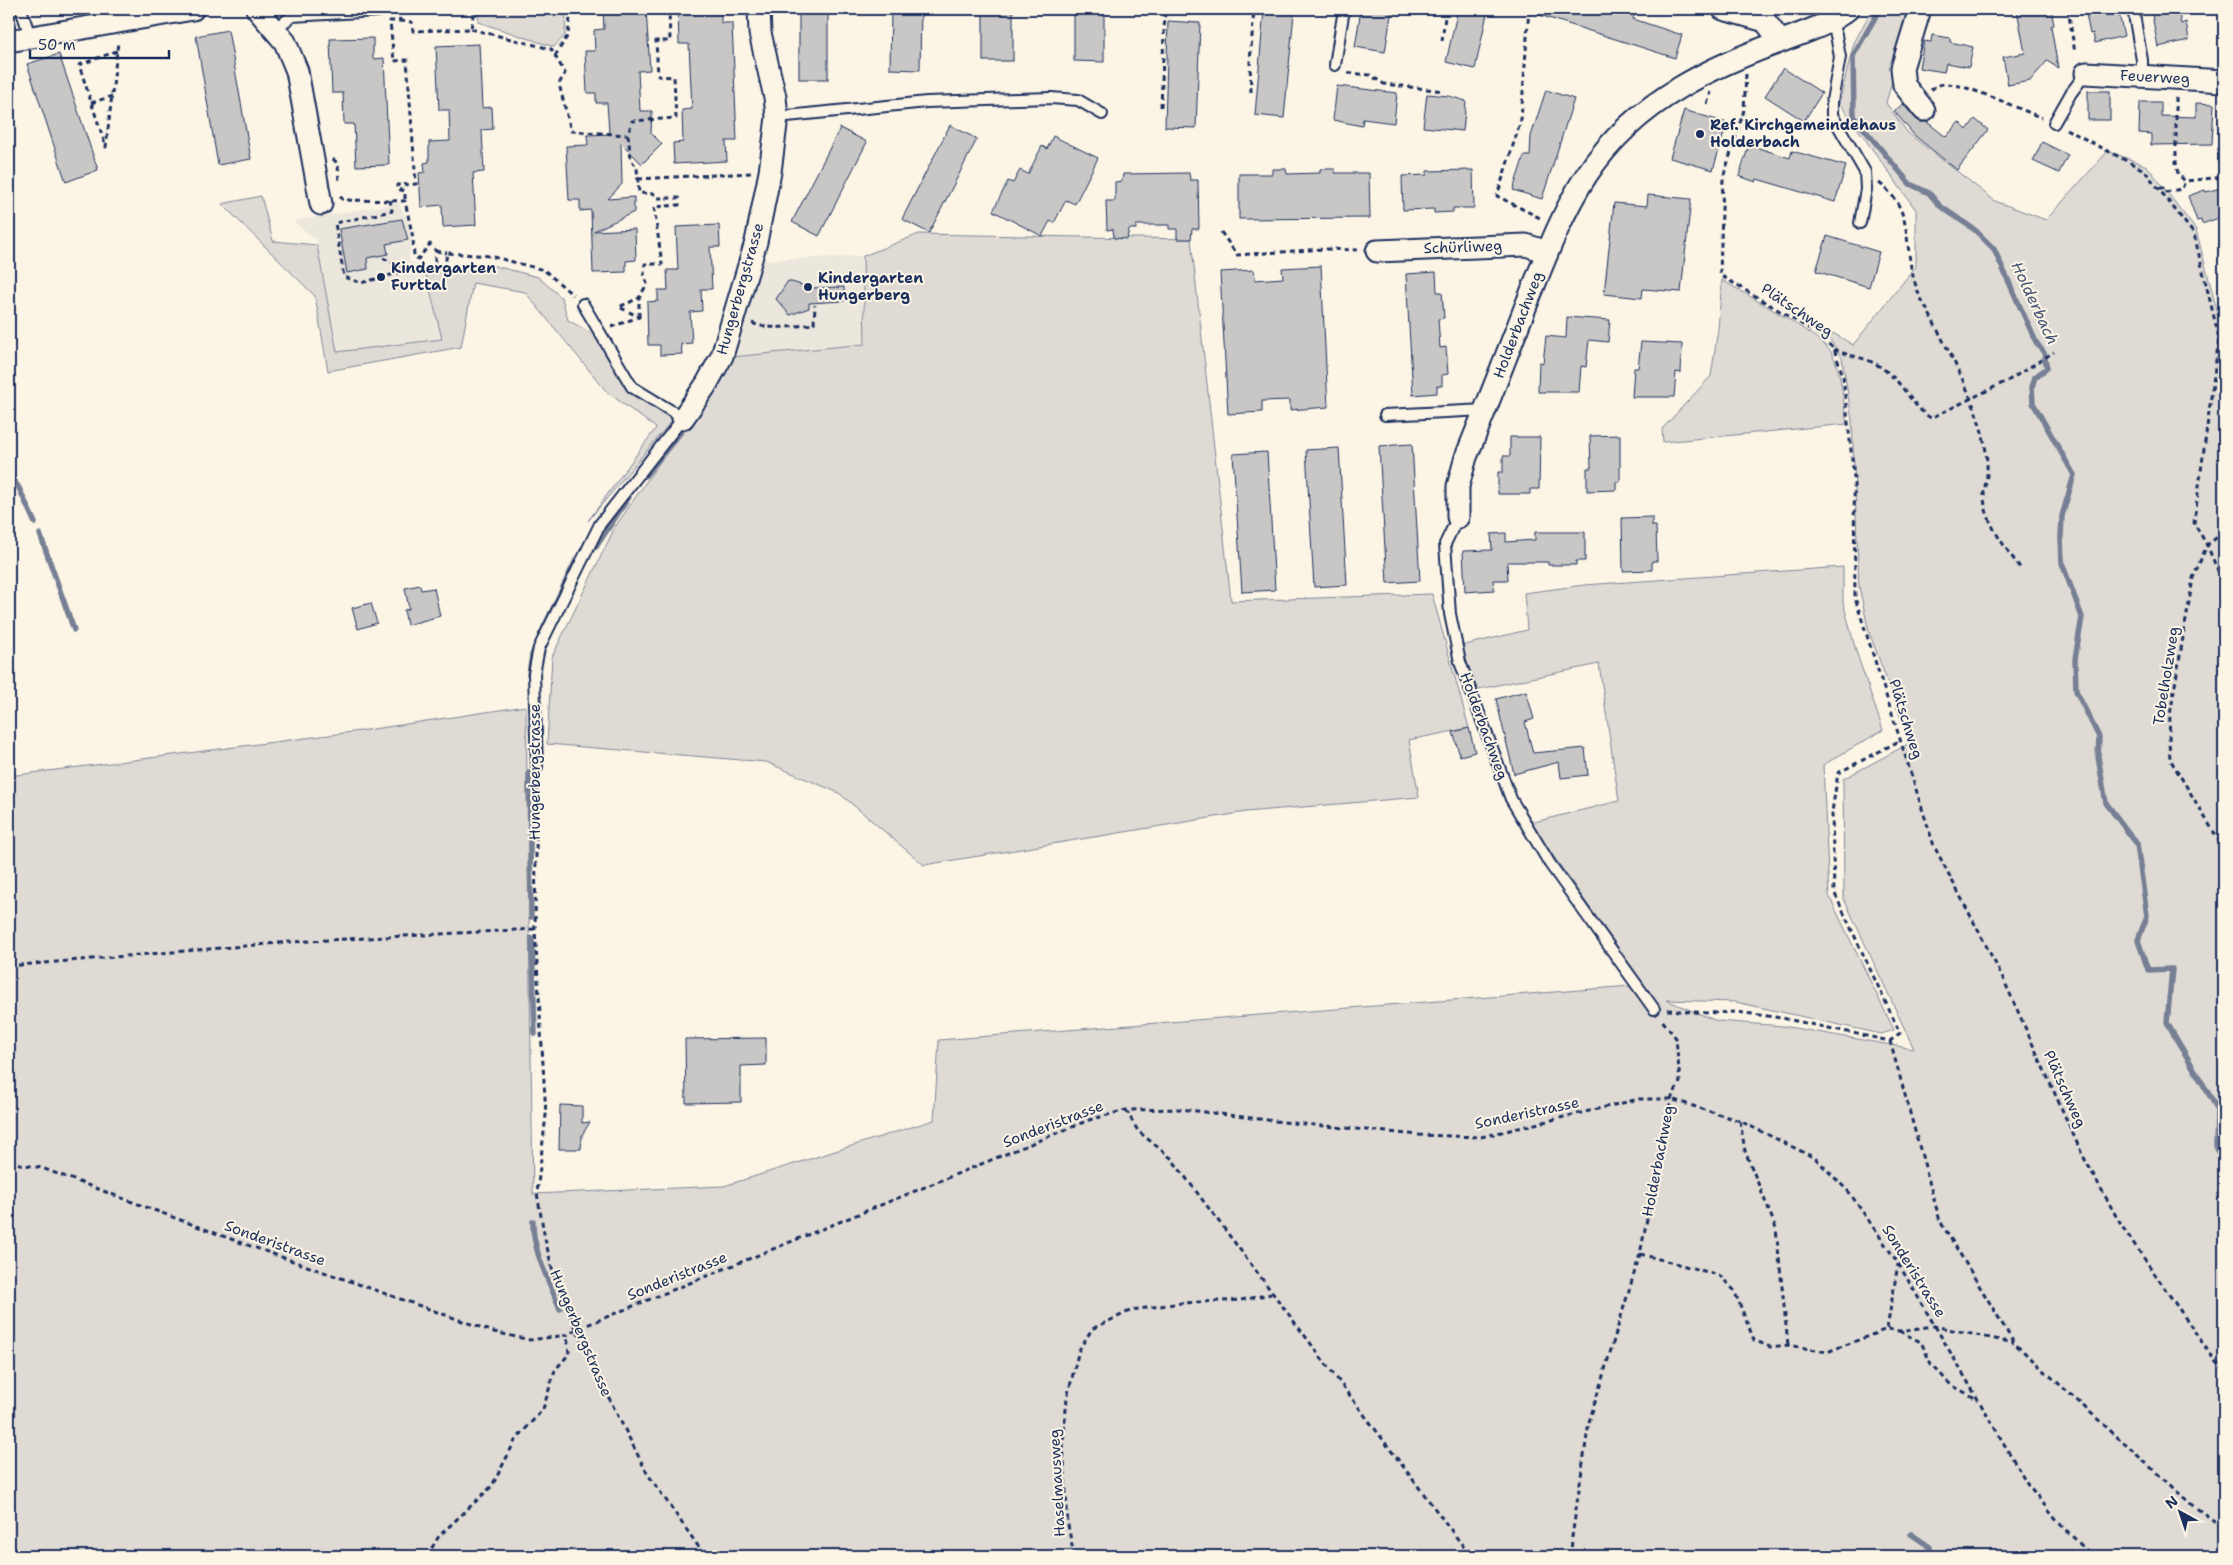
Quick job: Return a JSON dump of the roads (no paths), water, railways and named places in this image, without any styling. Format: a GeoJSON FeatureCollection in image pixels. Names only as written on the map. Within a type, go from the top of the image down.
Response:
{"type":"FeatureCollection","features":[{"type":"Feature","properties":{"kind":"street"},"geometry":{"type":"LineString","coordinates":[[9,41],[193,9]]}},
{"type":"Feature","properties":{"kind":"street"},"geometry":{"type":"LineString","coordinates":[[257,9],[276,29],[285,42],[297,71],[322,204]]}},
{"type":"Feature","properties":{"kind":"street","name":"Hungerbergstrasse"},"geometry":{"type":"LineString","coordinates":[[683,418],[706,385],[722,356],[756,242],[770,172],[776,116],[775,97],[760,33],[759,9]]}},
{"type":"Feature","properties":{"kind":"street"},"geometry":{"type":"LineString","coordinates":[[1723,9],[1765,21],[1780,41]]}},
{"type":"Feature","properties":{"kind":"street"},"geometry":{"type":"LineString","coordinates":[[1920,9],[1902,68],[1904,85],[1924,110]]}},
{"type":"Feature","properties":{"kind":"street","name":"Holderbachweg"},"geometry":{"type":"LineString","coordinates":[[1458,517],[1458,486],[1466,457],[1557,226],[1582,178],[1613,140],[1636,118],[1658,101],[1712,69],[1839,15]]}},
{"type":"Feature","properties":{"kind":"street","name":"Feuerweg"},"geometry":{"type":"LineString","coordinates":[[2086,73],[2224,81]]}},
{"type":"Feature","properties":{"kind":"street","name":"Schürliweg"},"geometry":{"type":"LineString","coordinates":[[1377,250],[1526,244],[1547,252]]}},
{"type":"Feature","properties":{"kind":"lane"},"geometry":{"type":"LineString","coordinates":[[22,9],[30,36]]}},
{"type":"Feature","properties":{"kind":"lane"},"geometry":{"type":"LineString","coordinates":[[1335,65],[1344,9]]}},
{"type":"Feature","properties":{"kind":"lane"},"geometry":{"type":"LineString","coordinates":[[2133,9],[2142,60],[2142,76]]}},
{"type":"Feature","properties":{"kind":"lane"},"geometry":{"type":"LineString","coordinates":[[276,29],[292,16],[378,11]]}},
{"type":"Feature","properties":{"kind":"lane"},"geometry":{"type":"LineString","coordinates":[[1839,15],[1836,35],[1840,57],[1832,102],[1832,115],[1865,172],[1866,188],[1860,223]]}},
{"type":"Feature","properties":{"kind":"lane"},"geometry":{"type":"LineString","coordinates":[[2054,123],[2071,93],[2086,73]]}},
{"type":"Feature","properties":{"kind":"lane"},"geometry":{"type":"LineString","coordinates":[[776,116],[927,102],[1052,98],[1078,100],[1102,114]]}},
{"type":"Feature","properties":{"kind":"lane"},"geometry":{"type":"LineString","coordinates":[[583,304],[601,331],[632,387],[683,418]]}},
{"type":"Feature","properties":{"kind":"lane"},"geometry":{"type":"LineString","coordinates":[[1385,415],[1486,410]]}},
{"type":"Feature","properties":{"kind":"lane","name":"Hungerbergstrasse"},"geometry":{"type":"LineString","coordinates":[[537,768],[534,674],[539,648],[600,524],[683,418]]}},
{"type":"Feature","properties":{"kind":"lane","name":"Holderbachweg"},"geometry":{"type":"LineString","coordinates":[[1458,517],[1445,544],[1450,614],[1460,662],[1511,799],[1550,864],[1654,1009]]}},
{"type":"Feature","properties":{"kind":"waterway","name":"Holderbach"},"geometry":{"type":"LineString","coordinates":[[1880,9],[1853,56],[1854,117],[1910,184],[1929,193],[1940,206],[1975,230],[1994,249],[2036,342],[2044,353],[2047,368],[2035,377],[2032,387],[2033,403],[2074,475],[2062,516],[2061,537],[2062,563],[2082,617],[2075,659],[2076,691],[2099,737],[2098,757],[2106,803],[2137,844],[2147,916],[2138,940],[2148,970],[2172,969],[2167,1023],[2217,1108],[2216,1146],[2224,1164]]}},
{"type":"Feature","properties":{"kind":"waterway"},"geometry":{"type":"LineString","coordinates":[[645,476],[689,422]]}},
{"type":"Feature","properties":{"kind":"waterway"},"geometry":{"type":"LineString","coordinates":[[9,473],[19,488],[35,523]]}},
{"type":"Feature","properties":{"kind":"waterway"},"geometry":{"type":"LineString","coordinates":[[596,547],[629,497]]}},
{"type":"Feature","properties":{"kind":"waterway"},"geometry":{"type":"LineString","coordinates":[[40,534],[74,630]]}},
{"type":"Feature","properties":{"kind":"waterway"},"geometry":{"type":"LineString","coordinates":[[540,636],[577,558]]}},
{"type":"Feature","properties":{"kind":"waterway"},"geometry":{"type":"LineString","coordinates":[[529,674],[532,655],[536,645]]}},
{"type":"Feature","properties":{"kind":"waterway"},"geometry":{"type":"LineString","coordinates":[[529,773],[531,917]]}},
{"type":"Feature","properties":{"kind":"waterway"},"geometry":{"type":"LineString","coordinates":[[532,938],[535,1034]]}},
{"type":"Feature","properties":{"kind":"waterway"},"geometry":{"type":"LineString","coordinates":[[533,1221],[533,1232],[538,1254],[560,1309]]}},
{"type":"Feature","properties":{"kind":"waterway"},"geometry":{"type":"LineString","coordinates":[[1911,1534],[1930,1547],[1931,1556]]}},
{"type":"Feature","properties":{"kind":"place","name":"Ref. Kirchgemeindehaus Holderbach"},"geometry":{"type":"Point","coordinates":[1700,134]}},
{"type":"Feature","properties":{"kind":"place","name":"Kindergarten Furttal"},"geometry":{"type":"Point","coordinates":[381,277]}},
{"type":"Feature","properties":{"kind":"place","name":"Kindergarten Hungerberg"},"geometry":{"type":"Point","coordinates":[808,287]}}]}
